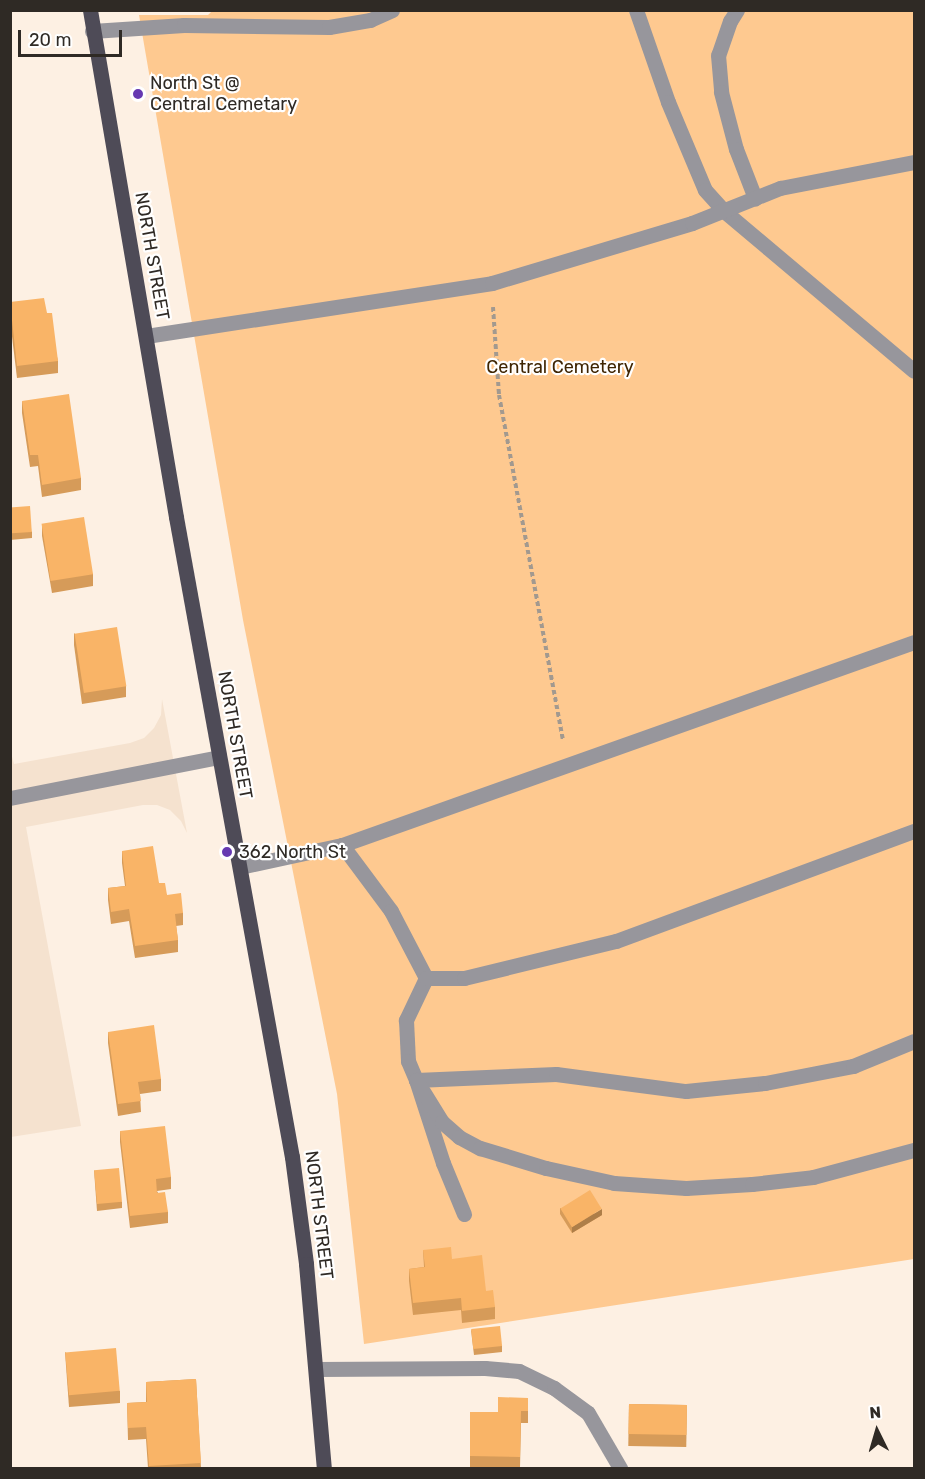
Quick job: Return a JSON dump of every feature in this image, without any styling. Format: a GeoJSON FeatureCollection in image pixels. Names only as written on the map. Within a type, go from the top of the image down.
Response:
{"type":"FeatureCollection","features":[{"type":"Feature","properties":{"kind":"main road","name":"NORTH STREET"},"geometry":{"type":"LineString","coordinates":[[90,10],[219,756],[292,1157],[317,1369],[324,1468]]}},
{"type":"Feature","properties":{"kind":"street"},"geometry":{"type":"LineString","coordinates":[[92,31],[184,24],[329,27],[370,20],[392,10]]}},
{"type":"Feature","properties":{"kind":"street"},"geometry":{"type":"LineString","coordinates":[[636,10],[668,102],[705,190],[724,211],[915,371]]}},
{"type":"Feature","properties":{"kind":"street"},"geometry":{"type":"LineString","coordinates":[[737,10],[730,21],[718,56],[721,92],[736,149],[755,198]]}},
{"type":"Feature","properties":{"kind":"street"},"geometry":{"type":"LineString","coordinates":[[146,336],[492,284],[692,224],[780,188],[915,162]]}},
{"type":"Feature","properties":{"kind":"street"},"geometry":{"type":"LineString","coordinates":[[240,867],[342,845],[915,642]]}},
{"type":"Feature","properties":{"kind":"street"},"geometry":{"type":"LineString","coordinates":[[10,798],[219,756]]}},
{"type":"Feature","properties":{"kind":"street"},"geometry":{"type":"LineString","coordinates":[[426,978],[464,978],[616,941],[915,831]]}},
{"type":"Feature","properties":{"kind":"street"},"geometry":{"type":"LineString","coordinates":[[342,845],[392,911],[426,978]]}},
{"type":"Feature","properties":{"kind":"street"},"geometry":{"type":"LineString","coordinates":[[426,978],[406,1020],[408,1061],[443,1162],[464,1214]]}},
{"type":"Feature","properties":{"kind":"street"},"geometry":{"type":"LineString","coordinates":[[416,1080],[556,1074],[686,1091],[765,1083],[853,1066],[915,1041]]}},
{"type":"Feature","properties":{"kind":"street"},"geometry":{"type":"LineString","coordinates":[[416,1080],[442,1122],[459,1137],[480,1148],[546,1168],[614,1183],[686,1188],[762,1183],[813,1177],[915,1150]]}},
{"type":"Feature","properties":{"kind":"street"},"geometry":{"type":"LineString","coordinates":[[317,1369],[485,1368],[519,1371],[554,1388],[588,1413],[620,1468]]}},
{"type":"Feature","properties":{"kind":"path"},"geometry":{"type":"LineString","coordinates":[[492,284],[499,395],[568,765]]}},
{"type":"Feature","properties":{"kind":"shaded area"},"geometry":{"type":"Polygon","coordinates":[[[162,699],[187,833],[181,821],[170,810],[157,805],[143,805],[26,827],[81,1126],[11,1137],[10,749],[14,764],[130,743],[144,738],[154,728],[161,715],[162,699]]]}},
{"type":"Feature","properties":{"kind":"green space","name":"Central Cemetery"},"geometry":{"type":"Polygon","coordinates":[[[213,10],[914,11],[914,1259],[364,1344],[337,1094],[243,620],[139,15],[208,15],[213,10]]]}},
{"type":"Feature","properties":{"kind":"building"},"geometry":{"type":"Polygon","coordinates":[[[44,298],[47,313],[52,313],[58,361],[17,366],[10,302],[44,298]]]}},
{"type":"Feature","properties":{"kind":"building"},"geometry":{"type":"Polygon","coordinates":[[[69,394],[81,478],[42,485],[38,455],[30,455],[22,401],[69,394]]]}},
{"type":"Feature","properties":{"kind":"building"},"geometry":{"type":"Polygon","coordinates":[[[30,506],[32,532],[12,533],[10,507],[30,506]]]}},
{"type":"Feature","properties":{"kind":"building"},"geometry":{"type":"Polygon","coordinates":[[[84,517],[93,574],[51,581],[42,524],[84,517]]]}},
{"type":"Feature","properties":{"kind":"building"},"geometry":{"type":"Polygon","coordinates":[[[117,627],[126,686],[84,693],[75,634],[117,627]]]}},
{"type":"Feature","properties":{"kind":"building"},"geometry":{"type":"Polygon","coordinates":[[[153,846],[159,883],[165,883],[167,895],[181,893],[183,913],[175,914],[178,940],[135,946],[129,909],[111,912],[108,888],[126,886],[122,851],[153,846]]]}},
{"type":"Feature","properties":{"kind":"building"},"geometry":{"type":"Polygon","coordinates":[[[154,1025],[161,1079],[138,1082],[141,1101],[118,1104],[108,1032],[154,1025]]]}},
{"type":"Feature","properties":{"kind":"building"},"geometry":{"type":"Polygon","coordinates":[[[165,1126],[171,1177],[156,1179],[157,1193],[165,1192],[168,1212],[130,1216],[120,1131],[165,1126]]]}},
{"type":"Feature","properties":{"kind":"building"},"geometry":{"type":"Polygon","coordinates":[[[119,1168],[122,1202],[97,1204],[94,1170],[119,1168]]]}},
{"type":"Feature","properties":{"kind":"building"},"geometry":{"type":"Polygon","coordinates":[[[590,1190],[602,1209],[572,1227],[560,1209],[590,1190]]]}},
{"type":"Feature","properties":{"kind":"building"},"geometry":{"type":"Polygon","coordinates":[[[451,1247],[452,1259],[482,1255],[486,1291],[493,1290],[495,1307],[462,1311],[461,1298],[413,1303],[409,1269],[425,1267],[423,1250],[451,1247]]]}},
{"type":"Feature","properties":{"kind":"building"},"geometry":{"type":"Polygon","coordinates":[[[500,1326],[502,1346],[473,1349],[471,1329],[500,1326]]]}},
{"type":"Feature","properties":{"kind":"building"},"geometry":{"type":"Polygon","coordinates":[[[116,1348],[120,1391],[69,1395],[65,1352],[116,1348]]]}},
{"type":"Feature","properties":{"kind":"building"},"geometry":{"type":"Polygon","coordinates":[[[196,1379],[201,1463],[149,1466],[146,1427],[128,1428],[127,1403],[147,1402],[146,1382],[196,1379]]]}},
{"type":"Feature","properties":{"kind":"building"},"geometry":{"type":"Polygon","coordinates":[[[498,1397],[528,1398],[528,1411],[521,1411],[520,1457],[470,1456],[470,1412],[498,1412],[498,1397]]]}},
{"type":"Feature","properties":{"kind":"building"},"geometry":{"type":"Polygon","coordinates":[[[629,1404],[687,1405],[686,1435],[628,1434],[629,1404]]]}},
{"type":"Feature","properties":{"kind":"place","name":"North St @ Central Cemetary"},"geometry":{"type":"Point","coordinates":[138,94]}},
{"type":"Feature","properties":{"kind":"place","name":"362 North St"},"geometry":{"type":"Point","coordinates":[227,852]}}]}
